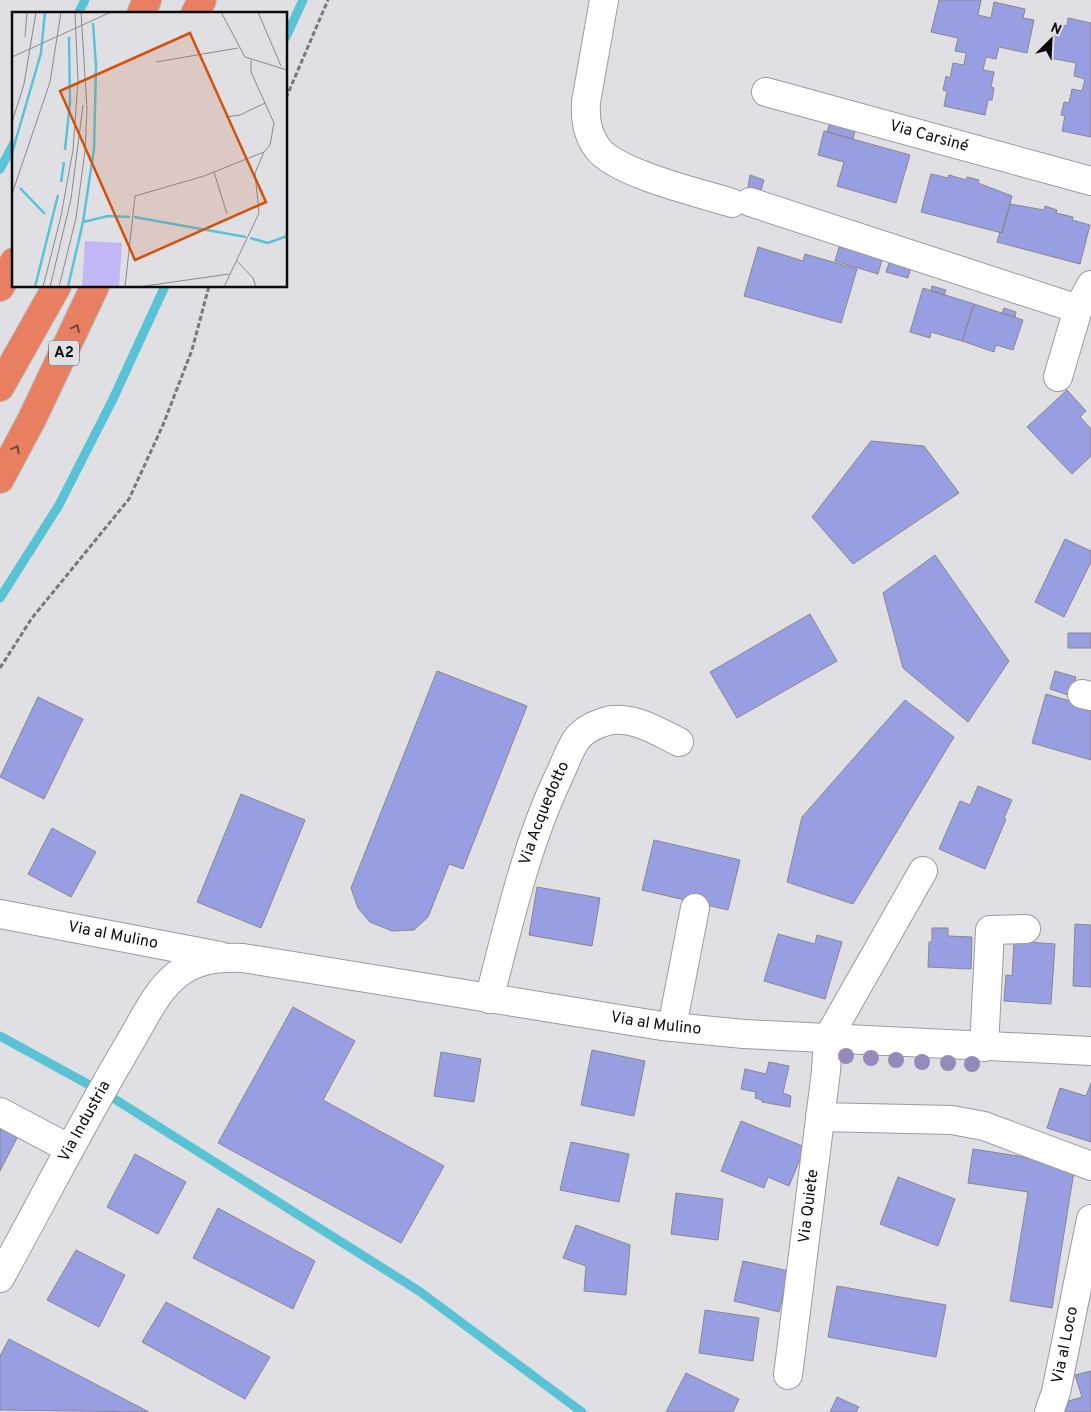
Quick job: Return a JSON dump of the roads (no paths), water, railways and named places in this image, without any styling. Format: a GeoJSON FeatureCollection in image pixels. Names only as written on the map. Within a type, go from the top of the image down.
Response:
{"type":"FeatureCollection","features":[{"type":"Feature","properties":{"kind":"highway"},"geometry":{"type":"LineString","coordinates":[[142,12],[148,0]]}},
{"type":"Feature","properties":{"kind":"highway"},"geometry":{"type":"LineString","coordinates":[[196,12],[202,0]]}},
{"type":"Feature","properties":{"kind":"highway"},"geometry":{"type":"LineString","coordinates":[[209,12],[214,0]]}},
{"type":"Feature","properties":{"kind":"highway"},"geometry":{"type":"LineString","coordinates":[[0,287],[12,266]]}},
{"type":"Feature","properties":{"kind":"highway","name":"A2"},"geometry":{"type":"LineString","coordinates":[[0,386],[56,288]]}},
{"type":"Feature","properties":{"kind":"highway","name":"A2"},"geometry":{"type":"LineString","coordinates":[[0,480],[32,419],[94,288]]}},
{"type":"Feature","properties":{"kind":"street"},"geometry":{"type":"LineString","coordinates":[[604,0],[585,117],[589,134],[599,150],[617,164],[1078,309]]}},
{"type":"Feature","properties":{"kind":"street","name":"Via Carsiné"},"geometry":{"type":"LineString","coordinates":[[766,92],[1091,181]]}},
{"type":"Feature","properties":{"kind":"street"},"geometry":{"type":"LineString","coordinates":[[1058,377],[1078,309],[1091,285]]}},
{"type":"Feature","properties":{"kind":"street","name":"Via Acquedotto"},"geometry":{"type":"LineString","coordinates":[[489,999],[528,854],[548,800],[576,740],[587,730],[602,722],[616,720],[648,727],[679,742]]}},
{"type":"Feature","properties":{"kind":"street"},"geometry":{"type":"LineString","coordinates":[[828,1038],[923,871]]}},
{"type":"Feature","properties":{"kind":"street"},"geometry":{"type":"LineString","coordinates":[[672,1027],[695,908]]}},
{"type":"Feature","properties":{"kind":"street","name":"Via al Mulino"},"geometry":{"type":"LineString","coordinates":[[0,914],[225,957],[280,963],[489,999],[672,1027],[744,1034],[1091,1051]]}},
{"type":"Feature","properties":{"kind":"street"},"geometry":{"type":"LineString","coordinates":[[984,1047],[990,930],[1026,929]]}},
{"type":"Feature","properties":{"kind":"street","name":"Via al Mulino"},"geometry":{"type":"LineString","coordinates":[[178,973],[199,962],[225,957]]}},
{"type":"Feature","properties":{"kind":"street","name":"Via Industria"},"geometry":{"type":"LineString","coordinates":[[0,1278],[102,1091],[163,989],[178,973]]}},
{"type":"Feature","properties":{"kind":"street","name":"Via Quiete"},"geometry":{"type":"LineString","coordinates":[[788,1375],[828,1038]]}},
{"type":"Feature","properties":{"kind":"street"},"geometry":{"type":"LineString","coordinates":[[0,1112],[70,1149]]}},
{"type":"Feature","properties":{"kind":"street"},"geometry":{"type":"LineString","coordinates":[[820,1117],[952,1120],[1016,1137],[1091,1166]]}},
{"type":"Feature","properties":{"kind":"street","name":"Via al Loco"},"geometry":{"type":"LineString","coordinates":[[1049,1412],[1056,1392],[1091,1219]]}},
{"type":"Feature","properties":{"kind":"waterway"},"geometry":{"type":"LineString","coordinates":[[79,12],[85,0]]}},
{"type":"Feature","properties":{"kind":"waterway"},"geometry":{"type":"LineString","coordinates":[[288,33],[303,0]]}},
{"type":"Feature","properties":{"kind":"waterway"},"geometry":{"type":"LineString","coordinates":[[0,169],[12,147]]}},
{"type":"Feature","properties":{"kind":"waterway"},"geometry":{"type":"LineString","coordinates":[[0,598],[59,505],[113,399],[164,288]]}},
{"type":"Feature","properties":{"kind":"waterway"},"geometry":{"type":"LineString","coordinates":[[0,1036],[113,1098],[419,1291],[582,1412]]}}]}
